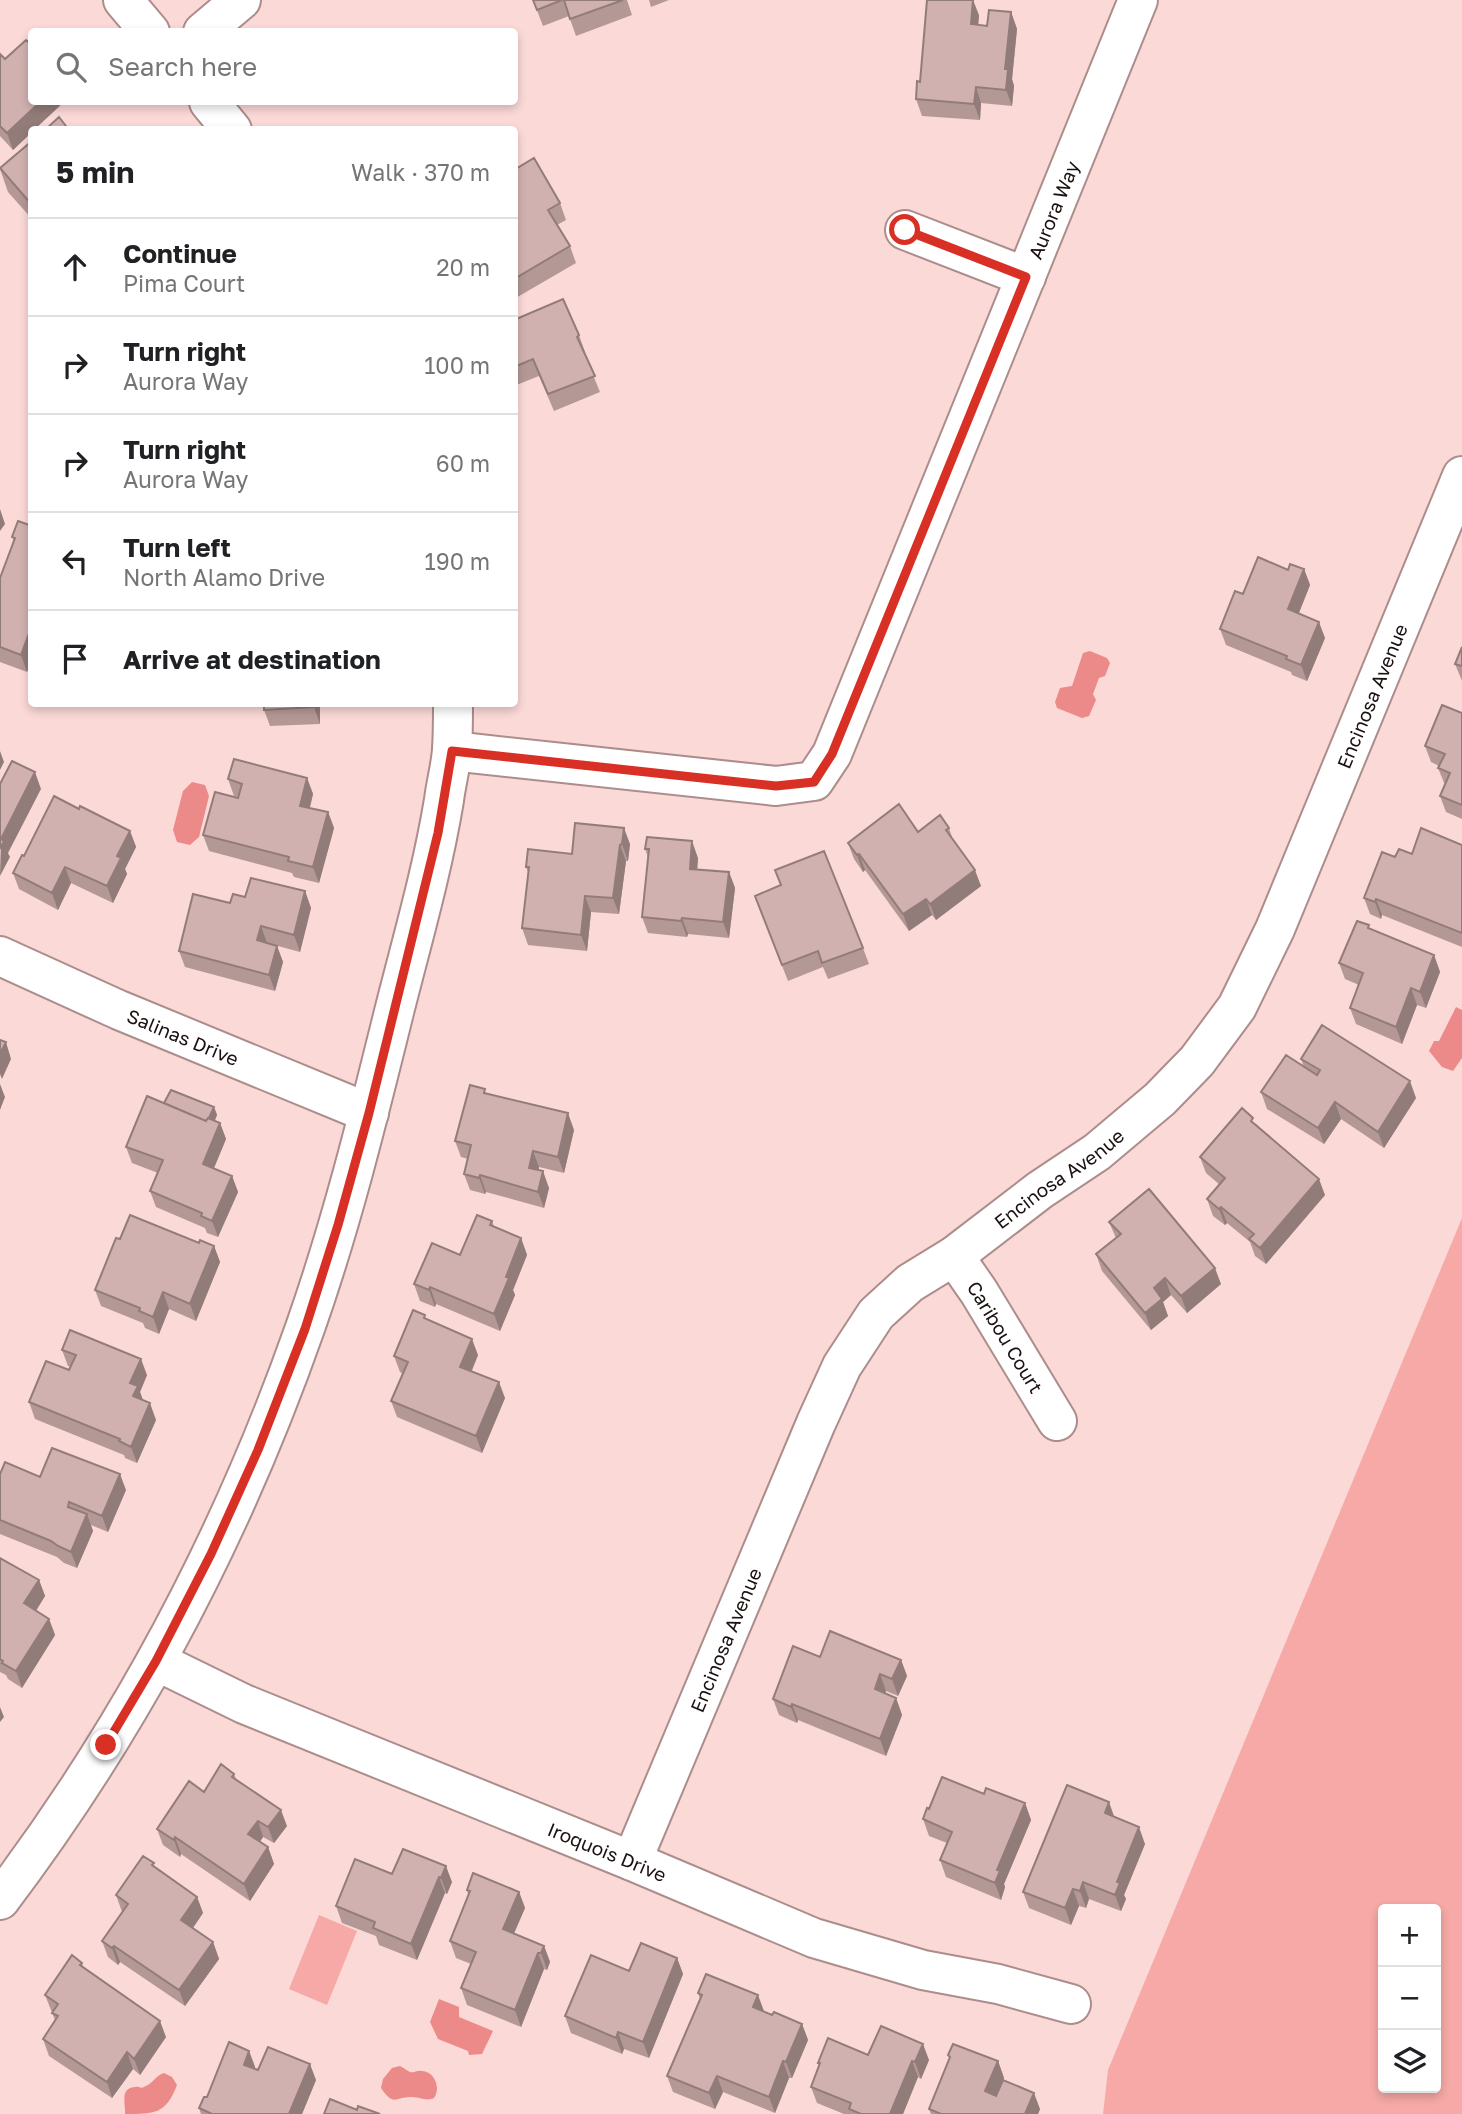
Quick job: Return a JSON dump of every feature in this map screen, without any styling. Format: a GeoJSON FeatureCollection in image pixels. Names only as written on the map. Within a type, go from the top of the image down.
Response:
{"type":"FeatureCollection","features":[{"type":"Feature","properties":{"kind":"street"},"geometry":{"type":"LineString","coordinates":[[123,0],[147,28]]}},
{"type":"Feature","properties":{"kind":"street"},"geometry":{"type":"LineString","coordinates":[[208,28],[240,0]]}},
{"type":"Feature","properties":{"kind":"street","name":"Aurora Way"},"geometry":{"type":"LineString","coordinates":[[452,751],[776,786],[814,782],[832,754],[1138,0]]}},
{"type":"Feature","properties":{"kind":"street"},"geometry":{"type":"LineString","coordinates":[[211,105],[229,126]]}},
{"type":"Feature","properties":{"kind":"street"},"geometry":{"type":"LineString","coordinates":[[905,230],[1026,277]]}},
{"type":"Feature","properties":{"kind":"street","name":"Encinosa Avenue"},"geometry":{"type":"LineString","coordinates":[[632,1861],[816,1423],[842,1366],[876,1314],[910,1283],[954,1256],[1040,1190],[1097,1152],[1160,1099],[1197,1061],[1237,1007],[1275,929],[1462,475]]}},
{"type":"Feature","properties":{"kind":"street"},"geometry":{"type":"LineString","coordinates":[[0,1900],[76,1792],[156,1661],[211,1554],[263,1438],[309,1316],[369,1113],[438,833],[452,751],[453,707]]}},
{"type":"Feature","properties":{"kind":"street","name":"Salinas Drive"},"geometry":{"type":"LineString","coordinates":[[0,956],[120,1010],[369,1113]]}},
{"type":"Feature","properties":{"kind":"street","name":"Caribou Court"},"geometry":{"type":"LineString","coordinates":[[954,1256],[1057,1421]]}},
{"type":"Feature","properties":{"kind":"street","name":"Iroquois Drive"},"geometry":{"type":"LineString","coordinates":[[156,1661],[244,1704],[632,1861],[814,1938],[923,1970],[998,1984],[1071,2004]]}},
{"type":"Feature","properties":{"kind":"shaded area"},"geometry":{"type":"Polygon","coordinates":[[[1090,651],[1107,658],[1110,663],[1105,676],[1099,678],[1093,694],[1096,700],[1089,716],[1082,718],[1057,708],[1055,702],[1060,688],[1072,686],[1083,653],[1090,651]]]}},
{"type":"Feature","properties":{"kind":"shaded area"},"geometry":{"type":"Polygon","coordinates":[[[192,782],[205,785],[209,796],[199,837],[190,845],[177,842],[173,830],[183,791],[192,782]]]}},
{"type":"Feature","properties":{"kind":"shaded area"},"geometry":{"type":"Polygon","coordinates":[[[1456,1007],[1462,1010],[1462,1058],[1453,1071],[1442,1067],[1429,1051],[1434,1041],[1439,1041],[1456,1007]]]}},
{"type":"Feature","properties":{"kind":"shaded area"},"geometry":{"type":"Polygon","coordinates":[[[1462,1218],[1462,2114],[1103,2114],[1108,2070],[1462,1218]]]}},
{"type":"Feature","properties":{"kind":"shaded area"},"geometry":{"type":"Polygon","coordinates":[[[319,1915],[357,1931],[327,2005],[289,1989],[319,1915]]]}},
{"type":"Feature","properties":{"kind":"shaded area"},"geometry":{"type":"Polygon","coordinates":[[[439,1999],[459,2007],[459,2017],[493,2031],[482,2054],[469,2055],[468,2051],[438,2039],[430,2022],[439,1999]]]}},
{"type":"Feature","properties":{"kind":"shaded area"},"geometry":{"type":"Polygon","coordinates":[[[400,2066],[410,2072],[430,2074],[437,2085],[434,2098],[411,2097],[395,2100],[389,2097],[381,2088],[383,2079],[392,2068],[400,2066]]]}},
{"type":"Feature","properties":{"kind":"shaded area"},"geometry":{"type":"Polygon","coordinates":[[[164,2073],[172,2077],[177,2085],[164,2107],[144,2114],[125,2114],[124,2098],[127,2090],[144,2087],[164,2073]]]}},
{"type":"Feature","properties":{"kind":"building"},"geometry":{"type":"Polygon","coordinates":[[[533,0],[562,0],[537,10],[533,0]]]}},
{"type":"Feature","properties":{"kind":"building"},"geometry":{"type":"Polygon","coordinates":[[[564,0],[623,0],[570,19],[564,0]]]}},
{"type":"Feature","properties":{"kind":"building"},"geometry":{"type":"Polygon","coordinates":[[[927,0],[973,0],[971,24],[987,26],[989,10],[1011,12],[1005,69],[1008,69],[1006,90],[976,87],[974,104],[916,99],[927,0]]]}},
{"type":"Feature","properties":{"kind":"building"},"geometry":{"type":"Polygon","coordinates":[[[26,40],[28,42],[28,105],[37,105],[7,133],[0,126],[0,54],[5,59],[26,40]]]}},
{"type":"Feature","properties":{"kind":"building"},"geometry":{"type":"Polygon","coordinates":[[[59,117],[66,126],[49,126],[59,117]]]}},
{"type":"Feature","properties":{"kind":"building"},"geometry":{"type":"Polygon","coordinates":[[[28,144],[28,200],[0,168],[28,144]]]}},
{"type":"Feature","properties":{"kind":"building"},"geometry":{"type":"Polygon","coordinates":[[[534,158],[560,203],[548,210],[570,246],[518,277],[518,168],[534,158]]]}},
{"type":"Feature","properties":{"kind":"building"},"geometry":{"type":"Polygon","coordinates":[[[563,299],[595,376],[548,394],[533,359],[518,365],[518,318],[563,299]]]}},
{"type":"Feature","properties":{"kind":"building"},"geometry":{"type":"Polygon","coordinates":[[[18,521],[28,525],[28,636],[21,655],[0,647],[0,578],[15,538],[12,537],[18,521]]]}},
{"type":"Feature","properties":{"kind":"building"},"geometry":{"type":"Polygon","coordinates":[[[1258,557],[1288,570],[1290,564],[1304,569],[1288,609],[1319,622],[1301,665],[1286,659],[1287,656],[1220,629],[1235,591],[1243,594],[1258,557]]]}},
{"type":"Feature","properties":{"kind":"building"},"geometry":{"type":"Polygon","coordinates":[[[1462,647],[1462,666],[1455,664],[1462,647]]]}},
{"type":"Feature","properties":{"kind":"building"},"geometry":{"type":"Polygon","coordinates":[[[1442,705],[1462,713],[1462,805],[1440,796],[1450,773],[1438,768],[1445,754],[1425,746],[1442,705]]]}},
{"type":"Feature","properties":{"kind":"building"},"geometry":{"type":"Polygon","coordinates":[[[264,707],[314,707],[264,710],[264,707]]]}},
{"type":"Feature","properties":{"kind":"building"},"geometry":{"type":"Polygon","coordinates":[[[234,759],[307,778],[300,806],[328,812],[313,867],[288,861],[289,857],[203,835],[215,792],[238,798],[242,784],[228,779],[234,759]]]}},
{"type":"Feature","properties":{"kind":"building"},"geometry":{"type":"Polygon","coordinates":[[[12,761],[35,772],[1,839],[4,841],[0,848],[0,784],[12,761]]]}},
{"type":"Feature","properties":{"kind":"building"},"geometry":{"type":"Polygon","coordinates":[[[54,796],[130,831],[117,856],[121,858],[107,886],[65,867],[52,893],[13,873],[54,796]]]}},
{"type":"Feature","properties":{"kind":"building"},"geometry":{"type":"Polygon","coordinates":[[[899,804],[918,832],[940,815],[949,828],[946,830],[975,870],[930,904],[926,899],[903,914],[848,843],[899,804]]]}},
{"type":"Feature","properties":{"kind":"building"},"geometry":{"type":"Polygon","coordinates":[[[575,823],[624,828],[613,898],[585,896],[581,935],[522,928],[529,867],[526,867],[528,849],[572,854],[575,823]]]}},
{"type":"Feature","properties":{"kind":"building"},"geometry":{"type":"Polygon","coordinates":[[[1421,828],[1462,845],[1462,933],[1376,899],[1375,902],[1364,898],[1382,852],[1395,857],[1399,849],[1412,854],[1421,828]]]}},
{"type":"Feature","properties":{"kind":"building"},"geometry":{"type":"Polygon","coordinates":[[[647,837],[692,841],[690,869],[729,872],[723,922],[642,917],[649,849],[645,849],[647,837]]]}},
{"type":"Feature","properties":{"kind":"building"},"geometry":{"type":"Polygon","coordinates":[[[824,851],[863,948],[822,963],[818,951],[782,965],[755,896],[781,885],[775,870],[824,851]]]}},
{"type":"Feature","properties":{"kind":"building"},"geometry":{"type":"Polygon","coordinates":[[[251,878],[305,891],[294,935],[261,926],[257,940],[277,946],[269,975],[179,951],[193,894],[230,903],[233,894],[245,897],[251,878]]]}},
{"type":"Feature","properties":{"kind":"building"},"geometry":{"type":"Polygon","coordinates":[[[1357,921],[1434,955],[1420,992],[1411,988],[1396,1027],[1350,1008],[1363,973],[1339,963],[1357,921]]]}},
{"type":"Feature","properties":{"kind":"building"},"geometry":{"type":"Polygon","coordinates":[[[1322,1025],[1410,1081],[1378,1132],[1335,1102],[1318,1128],[1261,1092],[1286,1055],[1317,1075],[1320,1070],[1301,1059],[1322,1025]]]}},
{"type":"Feature","properties":{"kind":"building"},"geometry":{"type":"Polygon","coordinates":[[[0,1040],[6,1042],[0,1054],[0,1040]]]}},
{"type":"Feature","properties":{"kind":"building"},"geometry":{"type":"Polygon","coordinates":[[[470,1085],[485,1089],[484,1093],[568,1113],[558,1157],[533,1151],[529,1168],[543,1171],[538,1192],[480,1175],[479,1178],[464,1174],[471,1145],[455,1141],[470,1085]]]}},
{"type":"Feature","properties":{"kind":"building"},"geometry":{"type":"Polygon","coordinates":[[[171,1090],[214,1107],[209,1118],[206,1121],[164,1103],[171,1090]]]}},
{"type":"Feature","properties":{"kind":"building"},"geometry":{"type":"Polygon","coordinates":[[[147,1096],[206,1121],[208,1118],[220,1123],[203,1164],[232,1176],[212,1221],[201,1216],[202,1213],[150,1191],[163,1160],[126,1147],[147,1096]]]}},
{"type":"Feature","properties":{"kind":"building"},"geometry":{"type":"Polygon","coordinates":[[[1242,1108],[1253,1118],[1251,1121],[1319,1179],[1260,1248],[1249,1239],[1254,1234],[1207,1199],[1225,1178],[1200,1157],[1242,1108]]]}},
{"type":"Feature","properties":{"kind":"building"},"geometry":{"type":"Polygon","coordinates":[[[1149,1189],[1215,1268],[1181,1296],[1165,1278],[1154,1288],[1162,1299],[1145,1313],[1096,1254],[1121,1234],[1109,1222],[1149,1189]]]}},
{"type":"Feature","properties":{"kind":"building"},"geometry":{"type":"Polygon","coordinates":[[[130,1215],[199,1243],[200,1240],[214,1246],[190,1304],[163,1292],[153,1317],[139,1311],[140,1308],[95,1290],[116,1238],[120,1239],[130,1215]]]}},
{"type":"Feature","properties":{"kind":"building"},"geometry":{"type":"Polygon","coordinates":[[[477,1215],[492,1221],[490,1225],[521,1238],[494,1314],[430,1287],[429,1290],[414,1284],[432,1243],[460,1255],[477,1215]]]}},
{"type":"Feature","properties":{"kind":"building"},"geometry":{"type":"Polygon","coordinates":[[[413,1310],[425,1315],[424,1318],[472,1339],[460,1367],[499,1382],[476,1436],[391,1401],[408,1362],[394,1356],[413,1310]]]}},
{"type":"Feature","properties":{"kind":"building"},"geometry":{"type":"Polygon","coordinates":[[[70,1330],[141,1359],[130,1383],[138,1386],[133,1396],[150,1403],[131,1447],[119,1441],[120,1439],[29,1402],[46,1361],[69,1370],[76,1355],[62,1350],[70,1330]]]}},
{"type":"Feature","properties":{"kind":"building"},"geometry":{"type":"Polygon","coordinates":[[[52,1448],[120,1474],[102,1516],[69,1502],[68,1507],[87,1514],[71,1552],[0,1520],[0,1474],[5,1462],[40,1477],[52,1448]]]}},
{"type":"Feature","properties":{"kind":"building"},"geometry":{"type":"Polygon","coordinates":[[[0,1558],[39,1580],[24,1603],[49,1619],[16,1671],[0,1659],[0,1558]]]}},
{"type":"Feature","properties":{"kind":"building"},"geometry":{"type":"Polygon","coordinates":[[[830,1631],[901,1660],[892,1679],[880,1674],[875,1689],[896,1698],[880,1739],[773,1699],[793,1646],[820,1657],[830,1631]]]}},
{"type":"Feature","properties":{"kind":"building"},"geometry":{"type":"Polygon","coordinates":[[[221,1764],[234,1774],[232,1777],[281,1810],[268,1827],[258,1821],[248,1834],[268,1847],[244,1884],[175,1837],[174,1840],[157,1829],[189,1781],[204,1792],[221,1764]]]}},
{"type":"Feature","properties":{"kind":"building"},"geometry":{"type":"Polygon","coordinates":[[[942,1777],[984,1794],[986,1788],[1025,1803],[997,1870],[1000,1871],[995,1883],[940,1860],[952,1832],[923,1819],[942,1777]]]}},
{"type":"Feature","properties":{"kind":"building"},"geometry":{"type":"Polygon","coordinates":[[[1067,1785],[1109,1802],[1105,1813],[1139,1827],[1117,1882],[1120,1883],[1115,1895],[1083,1882],[1080,1891],[1073,1889],[1065,1908],[1023,1892],[1067,1785]]]}},
{"type":"Feature","properties":{"kind":"building"},"geometry":{"type":"Polygon","coordinates":[[[403,1849],[446,1866],[411,1944],[373,1928],[375,1922],[336,1906],[355,1859],[392,1874],[403,1849]]]}},
{"type":"Feature","properties":{"kind":"building"},"geometry":{"type":"Polygon","coordinates":[[[143,1856],[197,1897],[181,1920],[213,1942],[179,1990],[114,1946],[112,1948],[102,1941],[128,1904],[116,1895],[143,1856]]]}},
{"type":"Feature","properties":{"kind":"building"},"geometry":{"type":"Polygon","coordinates":[[[473,1873],[519,1892],[503,1929],[544,1946],[541,1953],[538,1953],[515,2010],[461,1988],[476,1952],[450,1941],[470,1891],[467,1890],[473,1873]]]}},
{"type":"Feature","properties":{"kind":"building"},"geometry":{"type":"Polygon","coordinates":[[[641,1943],[677,1958],[643,2042],[618,2032],[616,2038],[565,2016],[591,1955],[629,1971],[641,1943]]]}},
{"type":"Feature","properties":{"kind":"building"},"geometry":{"type":"Polygon","coordinates":[[[72,1955],[82,1963],[80,1965],[160,2021],[134,2059],[127,2052],[107,2082],[43,2039],[58,2016],[52,2013],[58,2004],[45,1995],[72,1955]]]}},
{"type":"Feature","properties":{"kind":"building"},"geometry":{"type":"Polygon","coordinates":[[[706,1974],[758,1995],[753,2007],[772,2015],[774,2012],[802,2024],[769,2097],[717,2076],[709,2093],[667,2076],[702,1995],[698,1993],[706,1974]]]}},
{"type":"Feature","properties":{"kind":"building"},"geometry":{"type":"Polygon","coordinates":[[[881,2026],[923,2044],[915,2062],[912,2061],[890,2114],[861,2114],[849,2109],[851,2103],[811,2087],[828,2038],[868,2055],[881,2026]]]}},
{"type":"Feature","properties":{"kind":"building"},"geometry":{"type":"Polygon","coordinates":[[[229,2042],[249,2051],[244,2065],[258,2070],[268,2047],[310,2064],[289,2114],[212,2114],[199,2108],[204,2097],[207,2097],[229,2042]]]}},
{"type":"Feature","properties":{"kind":"building"},"geometry":{"type":"Polygon","coordinates":[[[953,2044],[998,2061],[985,2091],[996,2096],[1003,2080],[1034,2093],[1025,2114],[941,2114],[929,2109],[953,2044]]]}},
{"type":"Feature","properties":{"kind":"building"},"geometry":{"type":"Polygon","coordinates":[[[330,2099],[357,2110],[358,2106],[380,2114],[324,2114],[330,2099]]]}},
{"type":"Feature","properties":{"kind":"route"},"geometry":{"type":"LineString","coordinates":[[106,1745],[156,1661],[211,1554],[258,1450],[305,1329],[369,1113],[438,833],[452,751],[776,786],[814,782],[832,754],[1026,277],[905,230]]}}]}
